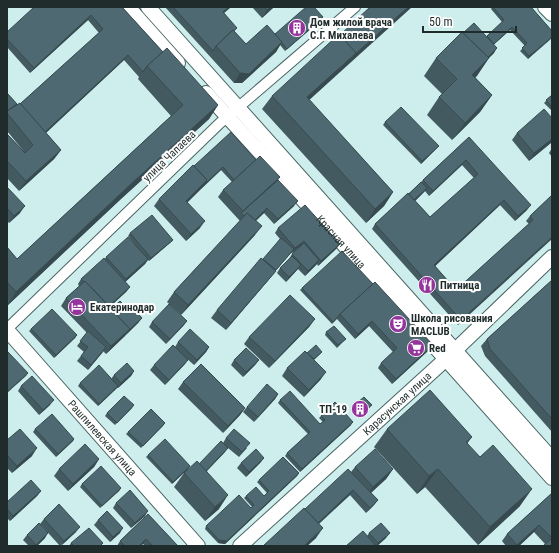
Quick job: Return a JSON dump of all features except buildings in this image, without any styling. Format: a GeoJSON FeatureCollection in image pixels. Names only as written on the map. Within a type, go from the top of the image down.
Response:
{"type":"FeatureCollection","features":[{"type":"Feature","properties":{"kind":"main road"},"geometry":{"type":"LineString","coordinates":[[128,7],[186,71]]}},
{"type":"Feature","properties":{"kind":"main road","name":"Красная улица"},"geometry":{"type":"LineString","coordinates":[[148,7],[238,107],[451,355],[552,478]]}},
{"type":"Feature","properties":{"kind":"main road"},"geometry":{"type":"LineString","coordinates":[[546,7],[552,14]]}},
{"type":"Feature","properties":{"kind":"main road","name":"Красная улица"},"geometry":{"type":"LineString","coordinates":[[196,83],[345,246],[552,459]]}},
{"type":"Feature","properties":{"kind":"main road","name":"Карасунская улица"},"geometry":{"type":"LineString","coordinates":[[240,546],[451,355],[552,257]]}},
{"type":"Feature","properties":{"kind":"main road","name":"Рашпилевская улица"},"geometry":{"type":"LineString","coordinates":[[7,330],[198,546]]}},
{"type":"Feature","properties":{"kind":"street","name":"улица Чапаева"},"geometry":{"type":"LineString","coordinates":[[7,330],[227,117],[355,7]]}},
{"type":"Feature","properties":{"kind":"place","name":"Дом жилой врача С.Г. Михалева"},"geometry":{"type":"Point","coordinates":[297,28]}},
{"type":"Feature","properties":{"kind":"place","name":"Питница"},"geometry":{"type":"Point","coordinates":[427,285]}},
{"type":"Feature","properties":{"kind":"place","name":"Екатеринодар"},"geometry":{"type":"Point","coordinates":[77,307]}},
{"type":"Feature","properties":{"kind":"place","name":"Школа рисования MACLUB"},"geometry":{"type":"Point","coordinates":[398,324]}},
{"type":"Feature","properties":{"kind":"place","name":"Red"},"geometry":{"type":"Point","coordinates":[416,348]}},
{"type":"Feature","properties":{"kind":"place","name":"ТП-19"},"geometry":{"type":"Point","coordinates":[360,409]}}]}
